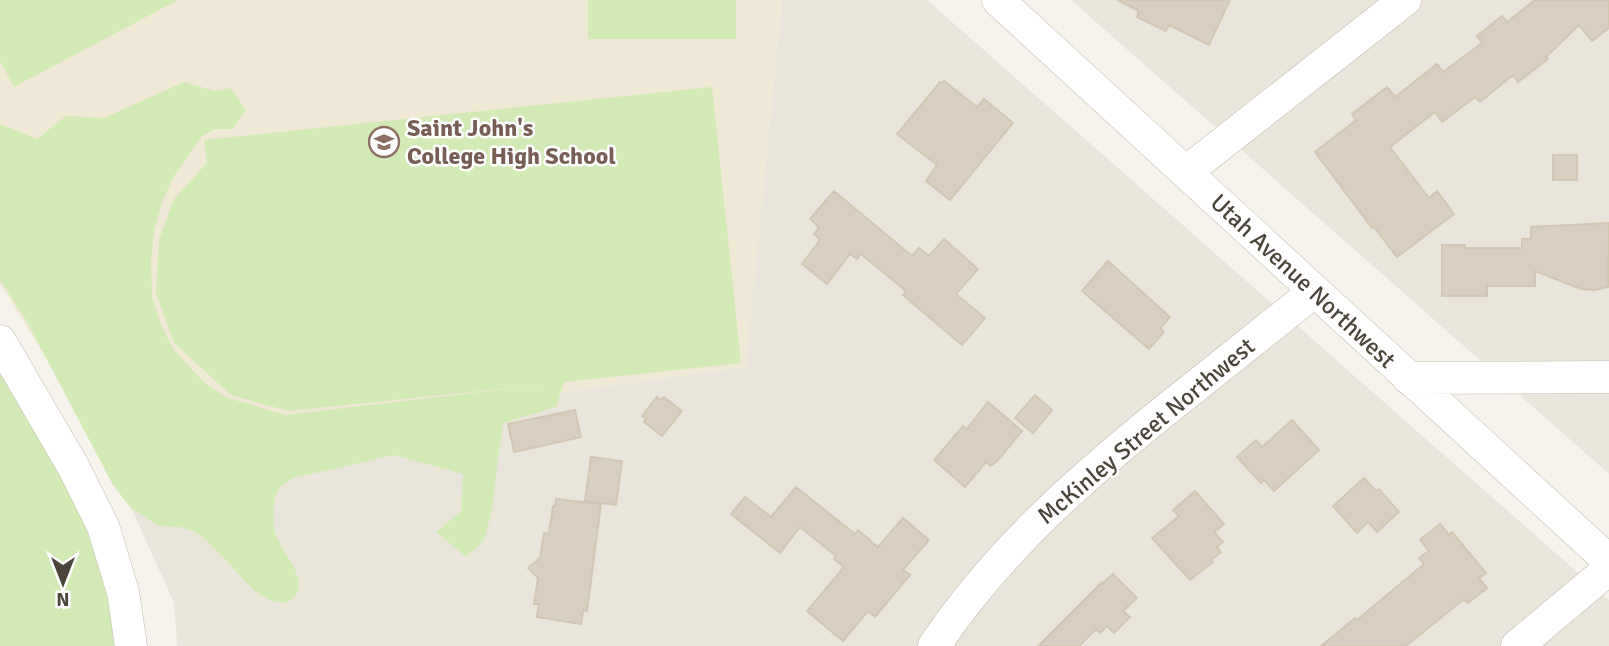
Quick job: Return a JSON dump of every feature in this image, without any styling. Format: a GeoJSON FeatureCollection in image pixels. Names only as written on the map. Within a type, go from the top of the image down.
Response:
{"type":"FeatureCollection","features":[{"type":"Feature","properties":{"kind":"street","name":"Utah Avenue Northwest"},"geometry":{"type":"LineString","coordinates":[[998,0],[1609,561]]}},
{"type":"Feature","properties":{"kind":"street"},"geometry":{"type":"LineString","coordinates":[[1186,172],[1405,0]]}},
{"type":"Feature","properties":{"kind":"street","name":"McKinley Street Northwest"},"geometry":{"type":"LineString","coordinates":[[934,646],[959,610],[1000,561],[1063,497],[1128,440],[1315,291]]}},
{"type":"Feature","properties":{"kind":"street"},"geometry":{"type":"LineString","coordinates":[[0,341],[74,468],[103,526],[122,592],[131,646]]}},
{"type":"Feature","properties":{"kind":"street"},"geometry":{"type":"LineString","coordinates":[[1408,378],[1609,377]]}},
{"type":"Feature","properties":{"kind":"street"},"geometry":{"type":"LineString","coordinates":[[1517,646],[1609,569]]}},
{"type":"Feature","properties":{"kind":"shaded area","name":"Saint John's College High School"},"geometry":{"type":"Polygon","coordinates":[[[0,0],[782,0],[746,367],[404,414],[111,463],[0,284],[0,0]]]}},
{"type":"Feature","properties":{"kind":"shaded area"},"geometry":{"type":"Polygon","coordinates":[[[782,0],[927,0],[1609,600],[1609,646],[177,646],[174,603],[111,463],[404,414],[745,367],[782,0]]]}},
{"type":"Feature","properties":{"kind":"shaded area"},"geometry":{"type":"Polygon","coordinates":[[[1071,0],[1609,0],[1609,474],[1071,0]]]}},
{"type":"Feature","properties":{"kind":"green space"},"geometry":{"type":"Polygon","coordinates":[[[0,0],[178,0],[14,87],[0,61],[0,0]]]}},
{"type":"Feature","properties":{"kind":"green space"},"geometry":{"type":"Polygon","coordinates":[[[588,0],[736,0],[736,39],[588,39],[588,0]]]}},
{"type":"Feature","properties":{"kind":"green space","name":"Saint John's College High School"},"geometry":{"type":"Polygon","coordinates":[[[184,82],[215,91],[231,88],[246,110],[233,129],[215,129],[202,136],[174,176],[162,202],[154,231],[152,297],[161,325],[174,350],[204,382],[225,397],[285,415],[549,384],[288,411],[231,395],[174,343],[156,293],[159,240],[174,199],[207,163],[204,140],[712,87],[741,363],[564,382],[556,407],[503,423],[491,515],[484,540],[466,557],[436,532],[461,511],[463,474],[394,455],[294,478],[281,486],[277,493],[274,522],[276,535],[297,574],[298,589],[295,596],[286,603],[271,601],[256,592],[204,538],[180,527],[156,524],[130,507],[113,485],[26,320],[0,280],[0,124],[37,139],[66,116],[104,118],[184,82]]]}},
{"type":"Feature","properties":{"kind":"green space"},"geometry":{"type":"Polygon","coordinates":[[[0,360],[80,509],[114,616],[115,646],[0,646],[0,360]]]}},
{"type":"Feature","properties":{"kind":"building"},"geometry":{"type":"Polygon","coordinates":[[[1117,0],[1230,0],[1209,45],[1169,25],[1166,31],[1137,17],[1139,11],[1117,0]]]}},
{"type":"Feature","properties":{"kind":"building"},"geometry":{"type":"Polygon","coordinates":[[[1535,0],[1609,0],[1609,28],[1592,41],[1579,25],[1546,57],[1548,59],[1518,82],[1513,75],[1480,102],[1475,97],[1442,122],[1435,112],[1390,147],[1429,198],[1437,191],[1454,214],[1397,257],[1315,152],[1356,120],[1352,114],[1387,87],[1395,97],[1437,64],[1443,72],[1482,43],[1477,36],[1502,16],[1507,22],[1535,0]]]}},
{"type":"Feature","properties":{"kind":"building"},"geometry":{"type":"Polygon","coordinates":[[[944,81],[977,107],[984,99],[1013,123],[950,200],[926,181],[937,165],[897,134],[940,82],[944,81]]]}},
{"type":"Feature","properties":{"kind":"building"},"geometry":{"type":"Polygon","coordinates":[[[1553,155],[1577,155],[1577,180],[1553,180],[1553,155]]]}},
{"type":"Feature","properties":{"kind":"building"},"geometry":{"type":"Polygon","coordinates":[[[834,191],[912,256],[919,248],[929,256],[944,239],[978,269],[956,294],[985,318],[962,345],[903,295],[906,291],[861,254],[857,259],[850,254],[827,284],[802,264],[820,240],[814,234],[819,227],[810,219],[834,191]]]}},
{"type":"Feature","properties":{"kind":"building"},"geometry":{"type":"Polygon","coordinates":[[[1609,223],[1608,287],[1581,289],[1535,271],[1535,286],[1487,286],[1487,296],[1442,296],[1442,245],[1465,245],[1465,248],[1522,248],[1522,239],[1531,239],[1531,227],[1609,223]]]}},
{"type":"Feature","properties":{"kind":"building"},"geometry":{"type":"Polygon","coordinates":[[[1108,261],[1170,317],[1160,328],[1164,332],[1149,349],[1082,291],[1108,261]]]}},
{"type":"Feature","properties":{"kind":"building"},"geometry":{"type":"Polygon","coordinates":[[[1035,395],[1052,410],[1033,433],[1015,418],[1035,395]]]}},
{"type":"Feature","properties":{"kind":"building"},"geometry":{"type":"Polygon","coordinates":[[[657,397],[661,400],[664,397],[682,411],[662,436],[644,422],[646,419],[642,416],[657,397]]]}},
{"type":"Feature","properties":{"kind":"building"},"geometry":{"type":"Polygon","coordinates":[[[988,402],[1022,431],[999,459],[991,466],[986,462],[965,487],[934,460],[963,426],[967,429],[988,402]]]}},
{"type":"Feature","properties":{"kind":"building"},"geometry":{"type":"Polygon","coordinates":[[[575,410],[581,437],[514,452],[508,424],[575,410]]]}},
{"type":"Feature","properties":{"kind":"building"},"geometry":{"type":"Polygon","coordinates":[[[1292,420],[1319,450],[1274,491],[1264,480],[1261,483],[1237,457],[1256,440],[1262,447],[1292,420]]]}},
{"type":"Feature","properties":{"kind":"building"},"geometry":{"type":"Polygon","coordinates":[[[591,457],[622,461],[616,505],[585,501],[591,457]]]}},
{"type":"Feature","properties":{"kind":"building"},"geometry":{"type":"Polygon","coordinates":[[[1364,478],[1376,491],[1379,489],[1399,512],[1377,532],[1368,522],[1357,533],[1333,506],[1364,478]]]}},
{"type":"Feature","properties":{"kind":"building"},"geometry":{"type":"Polygon","coordinates":[[[796,487],[855,534],[858,530],[878,547],[903,518],[929,540],[903,570],[910,575],[875,617],[868,611],[843,641],[807,611],[844,567],[834,559],[836,556],[800,527],[780,553],[731,514],[745,497],[771,517],[796,487]]]}},
{"type":"Feature","properties":{"kind":"building"},"geometry":{"type":"Polygon","coordinates":[[[1195,491],[1224,524],[1214,532],[1223,542],[1217,547],[1221,552],[1211,560],[1213,562],[1190,580],[1152,538],[1179,516],[1173,510],[1195,491]]]}},
{"type":"Feature","properties":{"kind":"building"},"geometry":{"type":"Polygon","coordinates":[[[556,499],[601,504],[587,611],[583,610],[581,624],[537,617],[539,604],[534,604],[538,578],[528,568],[540,558],[544,533],[549,534],[556,499]]]}},
{"type":"Feature","properties":{"kind":"building"},"geometry":{"type":"Polygon","coordinates":[[[1440,524],[1449,535],[1452,532],[1486,573],[1479,578],[1487,588],[1468,603],[1464,599],[1406,646],[1321,646],[1424,564],[1419,558],[1429,551],[1420,540],[1440,524]]]}},
{"type":"Feature","properties":{"kind":"building"},"geometry":{"type":"Polygon","coordinates":[[[1113,574],[1137,598],[1123,611],[1130,617],[1114,633],[1107,626],[1100,633],[1096,629],[1079,646],[1038,646],[1102,582],[1113,574]]]}},
{"type":"Feature","properties":{"kind":"place","name":"Saint John's College High School"},"geometry":{"type":"Point","coordinates":[384,142]}}]}
